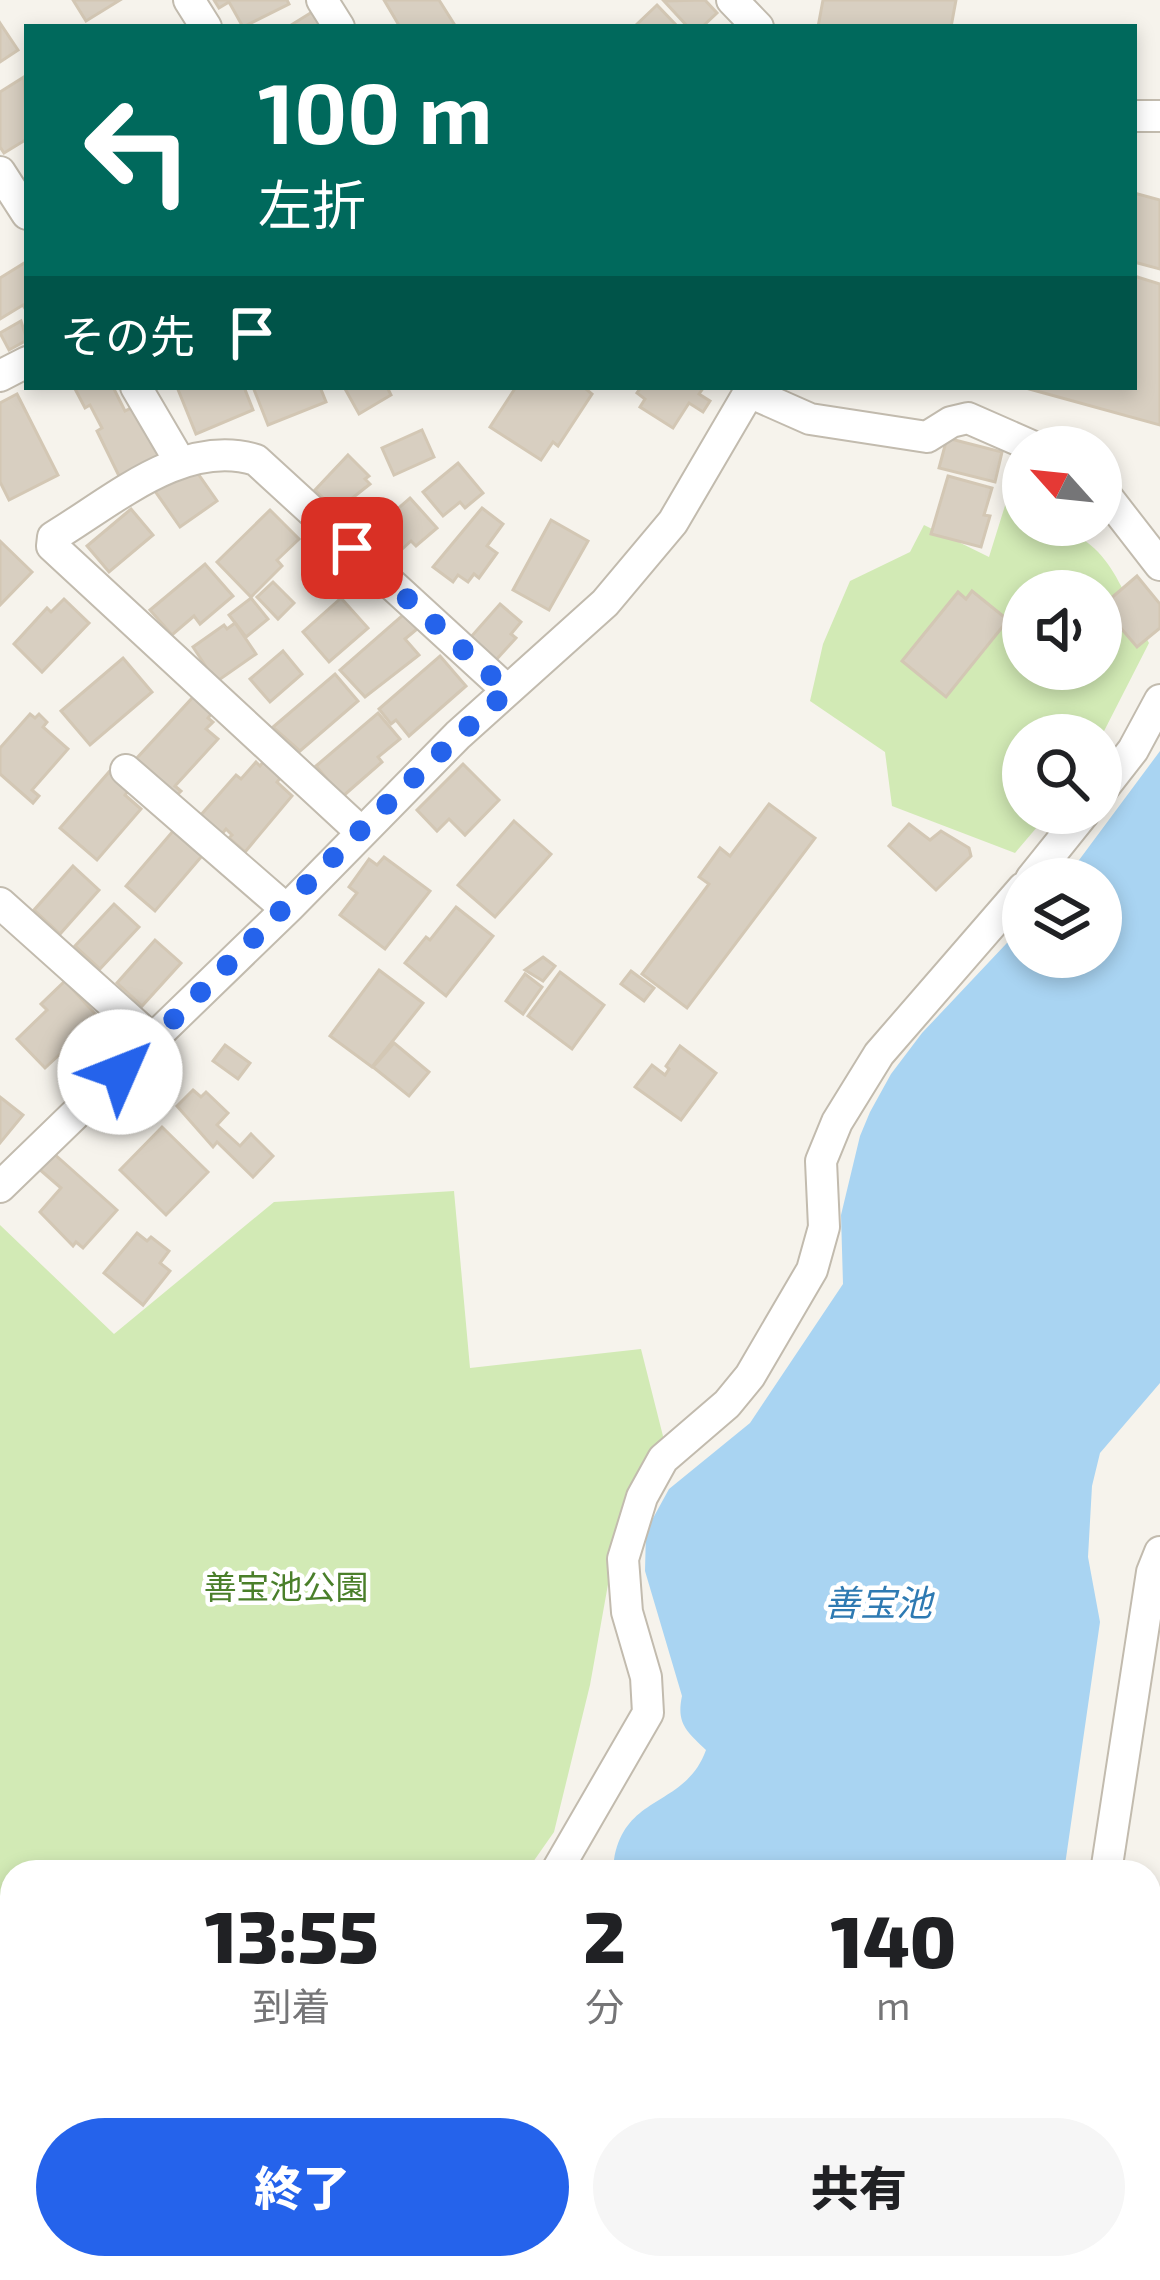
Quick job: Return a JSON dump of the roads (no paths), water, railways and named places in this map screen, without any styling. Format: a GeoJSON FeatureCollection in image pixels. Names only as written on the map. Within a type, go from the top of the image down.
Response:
{"type":"FeatureCollection","features":[{"type":"Feature","properties":{"kind":"street"},"geometry":{"type":"LineString","coordinates":[[732,0],[755,24]]}},
{"type":"Feature","properties":{"kind":"street"},"geometry":{"type":"LineString","coordinates":[[0,172],[24,209]]}},
{"type":"Feature","properties":{"kind":"street"},"geometry":{"type":"LineString","coordinates":[[138,390],[180,462]]}},
{"type":"Feature","properties":{"kind":"street"},"geometry":{"type":"LineString","coordinates":[[0,1186],[360,831],[605,603],[673,522],[750,390]]}},
{"type":"Feature","properties":{"kind":"street"},"geometry":{"type":"LineString","coordinates":[[753,390],[810,419],[928,436],[968,418],[1002,433]]}},
{"type":"Feature","properties":{"kind":"street"},"geometry":{"type":"LineString","coordinates":[[360,831],[52,546],[53,538],[180,462],[222,452],[260,462],[508,691]]}},
{"type":"Feature","properties":{"kind":"street"},"geometry":{"type":"LineString","coordinates":[[1122,516],[1160,565]]}},
{"type":"Feature","properties":{"kind":"street"},"geometry":{"type":"LineString","coordinates":[[1122,764],[1160,700]]}},
{"type":"Feature","properties":{"kind":"street"},"geometry":{"type":"LineString","coordinates":[[126,770],[286,909]]}},
{"type":"Feature","properties":{"kind":"street"},"geometry":{"type":"LineString","coordinates":[[1048,858],[1067,834]]}},
{"type":"Feature","properties":{"kind":"street"},"geometry":{"type":"LineString","coordinates":[[0,903],[153,1040]]}},
{"type":"Feature","properties":{"kind":"street"},"geometry":{"type":"LineString","coordinates":[[563,1860],[648,1713],[646,1677],[627,1612],[623,1559],[641,1497],[663,1459],[727,1404],[750,1376],[812,1270],[824,1227],[821,1161],[837,1121],[879,1054],[1002,912]]}},
{"type":"Feature","properties":{"kind":"street"},"geometry":{"type":"LineString","coordinates":[[1108,1860],[1145,1614],[1160,1552]]}},
{"type":"Feature","properties":{"kind":"water","name":"善宝池"},"geometry":{"type":"Polygon","coordinates":[[[1160,751],[1160,1383],[1100,1453],[1092,1486],[1088,1557],[1100,1622],[1066,1860],[614,1860],[630,1823],[684,1782],[706,1750],[682,1720],[682,1696],[645,1571],[646,1531],[669,1489],[750,1423],[843,1284],[841,1215],[860,1136],[891,1074],[922,1033],[1002,948],[1002,978],[1122,978],[1122,858],[1081,858],[1098,834],[1122,834],[1122,802],[1160,751]]]}},
{"type":"Feature","properties":{"kind":"park label","name":"善宝池公園"},"geometry":{"type":"Point","coordinates":[286,1586]}}]}
